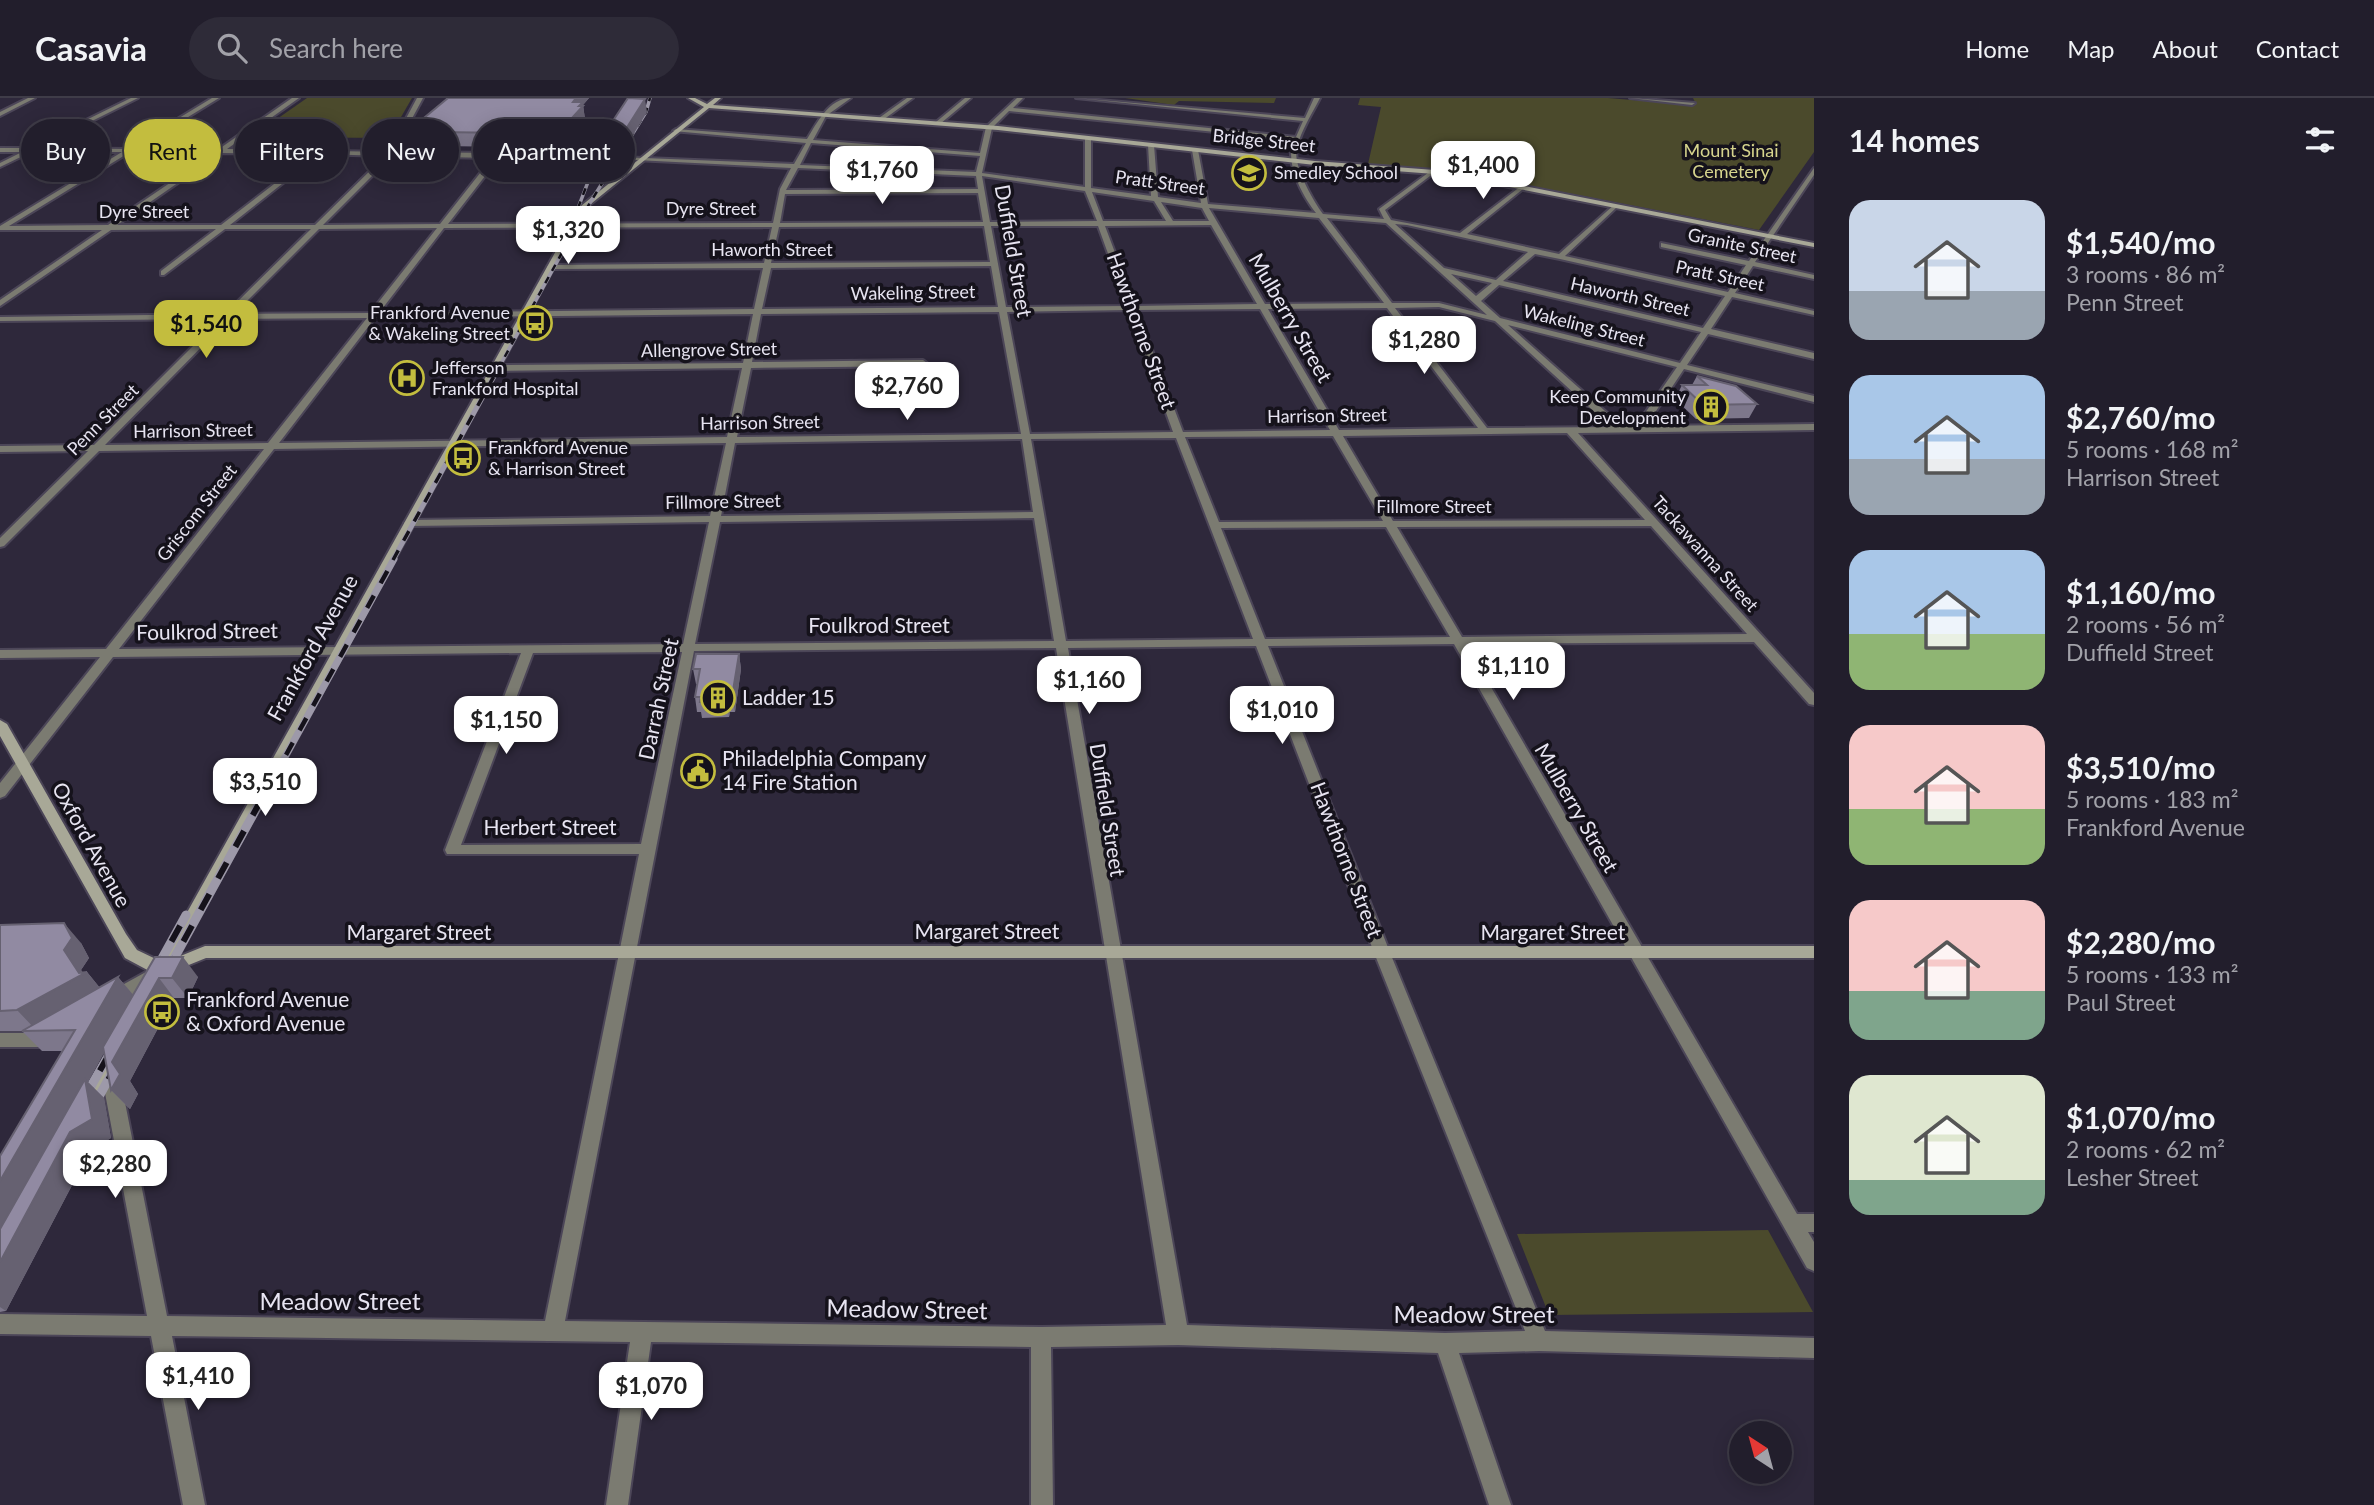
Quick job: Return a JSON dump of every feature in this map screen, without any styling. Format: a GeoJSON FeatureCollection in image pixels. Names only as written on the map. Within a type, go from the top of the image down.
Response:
{"type":"FeatureCollection","features":[{"type":"Feature","properties":{"kind":"main road"},"geometry":{"type":"LineString","coordinates":[[691,98],[706,106]]}},
{"type":"Feature","properties":{"kind":"main road","name":"Frankford Avenue"},"geometry":{"type":"LineString","coordinates":[[149,994],[586,202],[718,98]]}},
{"type":"Feature","properties":{"kind":"main road","name":"Bridge Street"},"geometry":{"type":"LineString","coordinates":[[706,106],[989,127],[1432,172],[1814,245]]}},
{"type":"Feature","properties":{"kind":"main road","name":"Oxford Avenue"},"geometry":{"type":"LineString","coordinates":[[0,724],[131,954],[163,970]]}},
{"type":"Feature","properties":{"kind":"main road","name":"Margaret Street"},"geometry":{"type":"LineString","coordinates":[[163,970],[205,952],[1383,955],[1814,952]]}},
{"type":"Feature","properties":{"kind":"main road"},"geometry":{"type":"LineString","coordinates":[[77,1123],[122,1041]]}},
{"type":"Feature","properties":{"kind":"street"},"geometry":{"type":"LineString","coordinates":[[0,114],[32,98]]}},
{"type":"Feature","properties":{"kind":"street"},"geometry":{"type":"LineString","coordinates":[[92,119],[135,98]]}},
{"type":"Feature","properties":{"kind":"street"},"geometry":{"type":"LineString","coordinates":[[181,119],[216,98]]}},
{"type":"Feature","properties":{"kind":"street"},"geometry":{"type":"LineString","coordinates":[[0,304],[296,98]]}},
{"type":"Feature","properties":{"kind":"street","name":"Penn Street"},"geometry":{"type":"LineString","coordinates":[[409,119],[420,98]]}},
{"type":"Feature","properties":{"kind":"street"},"geometry":{"type":"LineString","coordinates":[[824,115],[848,98]]}},
{"type":"Feature","properties":{"kind":"street"},"geometry":{"type":"LineString","coordinates":[[881,119],[910,98]]}},
{"type":"Feature","properties":{"kind":"street"},"geometry":{"type":"LineString","coordinates":[[937,124],[968,98]]}},
{"type":"Feature","properties":{"kind":"street"},"geometry":{"type":"LineString","coordinates":[[989,127],[1020,98]]}},
{"type":"Feature","properties":{"kind":"street"},"geometry":{"type":"LineString","coordinates":[[1079,98],[1308,120]]}},
{"type":"Feature","properties":{"kind":"street"},"geometry":{"type":"LineString","coordinates":[[1317,98],[1293,149],[1294,160],[1310,201],[1484,430]]}},
{"type":"Feature","properties":{"kind":"street"},"geometry":{"type":"LineString","coordinates":[[1633,98],[1692,103]]}},
{"type":"Feature","properties":{"kind":"street"},"geometry":{"type":"LineString","coordinates":[[1087,137],[1118,100]]}},
{"type":"Feature","properties":{"kind":"street"},"geometry":{"type":"LineString","coordinates":[[1007,109],[1298,139]]}},
{"type":"Feature","properties":{"kind":"street","name":"Darrah Street"},"geometry":{"type":"LineString","coordinates":[[553,1330],[647,849],[749,365],[775,225],[783,192],[824,115]]}},
{"type":"Feature","properties":{"kind":"street","name":"Duffield Street"},"geometry":{"type":"LineString","coordinates":[[989,127],[979,174],[981,191],[1004,308],[1111,953],[1178,1335]]}},
{"type":"Feature","properties":{"kind":"street"},"geometry":{"type":"LineString","coordinates":[[676,131],[984,155]]}},
{"type":"Feature","properties":{"kind":"street","name":"Hawthorne Street"},"geometry":{"type":"LineString","coordinates":[[1087,137],[1088,189],[1179,434],[1383,955],[1539,1341]]}},
{"type":"Feature","properties":{"kind":"street"},"geometry":{"type":"LineString","coordinates":[[1151,145],[1154,196],[1171,223]]}},
{"type":"Feature","properties":{"kind":"street"},"geometry":{"type":"LineString","coordinates":[[0,150],[21,150]]}},
{"type":"Feature","properties":{"kind":"street"},"geometry":{"type":"LineString","coordinates":[[223,150],[235,150]]}},
{"type":"Feature","properties":{"kind":"street","name":"Mulberry Street"},"geometry":{"type":"LineString","coordinates":[[1195,150],[1205,206],[1213,223],[1638,954],[1804,1223],[1814,1261]]}},
{"type":"Feature","properties":{"kind":"street"},"geometry":{"type":"LineString","coordinates":[[0,228],[124,153]]}},
{"type":"Feature","properties":{"kind":"street"},"geometry":{"type":"LineString","coordinates":[[0,165],[21,154]]}},
{"type":"Feature","properties":{"kind":"street","name":"Pratt Street"},"geometry":{"type":"LineString","coordinates":[[635,159],[979,174],[1205,206],[1389,222],[1461,235],[1814,313]]}},
{"type":"Feature","properties":{"kind":"street"},"geometry":{"type":"LineString","coordinates":[[1640,428],[1814,170]]}},
{"type":"Feature","properties":{"kind":"street"},"geometry":{"type":"LineString","coordinates":[[1432,172],[1381,210],[1389,222],[1619,429]]}},
{"type":"Feature","properties":{"kind":"street"},"geometry":{"type":"LineString","coordinates":[[164,273],[281,182]]}},
{"type":"Feature","properties":{"kind":"street","name":"Penn Street"},"geometry":{"type":"LineString","coordinates":[[0,544],[362,182]]}},
{"type":"Feature","properties":{"kind":"street","name":"Griscom Street"},"geometry":{"type":"LineString","coordinates":[[0,793],[477,182]]}},
{"type":"Feature","properties":{"kind":"street"},"geometry":{"type":"LineString","coordinates":[[1461,235],[1521,188]]}},
{"type":"Feature","properties":{"kind":"street"},"geometry":{"type":"LineString","coordinates":[[783,192],[981,191]]}},
{"type":"Feature","properties":{"kind":"street"},"geometry":{"type":"LineString","coordinates":[[1560,257],[1615,206]]}},
{"type":"Feature","properties":{"kind":"street","name":"Dyre Street"},"geometry":{"type":"LineString","coordinates":[[0,228],[1213,223]]}},
{"type":"Feature","properties":{"kind":"street","name":"Granite Street"},"geometry":{"type":"LineString","coordinates":[[1664,245],[1814,277]]}},
{"type":"Feature","properties":{"kind":"street"},"geometry":{"type":"LineString","coordinates":[[1477,300],[1534,251]]}},
{"type":"Feature","properties":{"kind":"street","name":"Haworth Street"},"geometry":{"type":"LineString","coordinates":[[551,267],[994,264]]}},
{"type":"Feature","properties":{"kind":"street","name":"Haworth Street"},"geometry":{"type":"LineString","coordinates":[[1439,268],[1814,356]]}},
{"type":"Feature","properties":{"kind":"street","name":"Wakeling Street"},"geometry":{"type":"LineString","coordinates":[[0,320],[1439,305],[1814,400]]}},
{"type":"Feature","properties":{"kind":"street","name":"Allengrove Street"},"geometry":{"type":"LineString","coordinates":[[495,368],[923,363]]}},
{"type":"Feature","properties":{"kind":"street","name":"Harrison Street"},"geometry":{"type":"LineString","coordinates":[[0,449],[1814,427]]}},
{"type":"Feature","properties":{"kind":"street","name":"Tackawanna Street"},"geometry":{"type":"LineString","coordinates":[[1570,430],[1814,701]]}},
{"type":"Feature","properties":{"kind":"street","name":"Fillmore Street"},"geometry":{"type":"LineString","coordinates":[[408,523],[1038,515]]}},
{"type":"Feature","properties":{"kind":"street","name":"Fillmore Street"},"geometry":{"type":"LineString","coordinates":[[1214,526],[1654,523]]}},
{"type":"Feature","properties":{"kind":"street","name":"Foulkrod Street"},"geometry":{"type":"LineString","coordinates":[[0,654],[1758,638]]}},
{"type":"Feature","properties":{"kind":"street","name":"Herbert Street"},"geometry":{"type":"LineString","coordinates":[[528,650],[452,849],[647,849]]}},
{"type":"Feature","properties":{"kind":"street"},"geometry":{"type":"LineString","coordinates":[[95,1008],[163,970]]}},
{"type":"Feature","properties":{"kind":"street"},"geometry":{"type":"LineString","coordinates":[[0,1040],[39,1040],[61,1027]]}},
{"type":"Feature","properties":{"kind":"street"},"geometry":{"type":"LineString","coordinates":[[109,1065],[194,1505]]}},
{"type":"Feature","properties":{"kind":"street","name":"Meadow Street"},"geometry":{"type":"LineString","coordinates":[[0,1324],[1041,1338],[1178,1335],[1445,1343],[1539,1341],[1814,1348]]}},
{"type":"Feature","properties":{"kind":"street"},"geometry":{"type":"LineString","coordinates":[[617,1505],[642,1333]]}},
{"type":"Feature","properties":{"kind":"street"},"geometry":{"type":"LineString","coordinates":[[1041,1338],[1042,1505]]}},
{"type":"Feature","properties":{"kind":"street"},"geometry":{"type":"LineString","coordinates":[[1445,1343],[1500,1505]]}},
{"type":"Feature","properties":{"kind":"green space"},"geometry":{"type":"Polygon","coordinates":[[[307,98],[412,98],[400,119],[362,119],[362,138],[348,138],[348,119],[277,119],[307,98]]]}},
{"type":"Feature","properties":{"kind":"green space"},"geometry":{"type":"Polygon","coordinates":[[[1125,98],[1276,98],[1274,103],[1179,101],[1174,105],[1125,98]]]}},
{"type":"Feature","properties":{"kind":"green space","name":"Mount Sinai Cemetery"},"geometry":{"type":"Polygon","coordinates":[[[1360,98],[1608,98],[1692,105],[1696,104],[1693,98],[1814,98],[1814,152],[1759,230],[1455,171],[1368,164],[1381,107],[1358,105],[1360,98]]]}},
{"type":"Feature","properties":{"kind":"green space"},"geometry":{"type":"Polygon","coordinates":[[[1768,1230],[1813,1312],[1549,1315],[1517,1234],[1768,1230]]]}},
{"type":"Feature","properties":{"kind":"building"},"geometry":{"type":"Polygon","coordinates":[[[448,98],[576,98],[573,102],[583,102],[579,106],[583,106],[571,119],[473,119],[473,132],[459,132],[459,119],[423,119],[448,98]]]}},
{"type":"Feature","properties":{"kind":"building"},"geometry":{"type":"Polygon","coordinates":[[[628,98],[645,99],[632,119],[614,119],[628,98]]]}},
{"type":"Feature","properties":{"kind":"building"},"geometry":{"type":"Polygon","coordinates":[[[1697,376],[1736,386],[1757,404],[1703,405],[1682,385],[1707,385],[1697,376]]]}},
{"type":"Feature","properties":{"kind":"building"},"geometry":{"type":"Polygon","coordinates":[[[696,654],[739,654],[732,697],[728,697],[727,702],[700,702],[701,697],[695,697],[700,669],[693,669],[696,654]]]}},
{"type":"Feature","properties":{"kind":"building"},"geometry":{"type":"Polygon","coordinates":[[[64,923],[72,938],[64,950],[79,973],[87,972],[17,1010],[0,1011],[0,925],[64,923]]]}},
{"type":"Feature","properties":{"kind":"building"},"geometry":{"type":"Polygon","coordinates":[[[155,957],[183,957],[172,978],[159,978],[112,1062],[120,1074],[111,1090],[103,1047],[155,957]]]}},
{"type":"Feature","properties":{"kind":"building"},"geometry":{"type":"Polygon","coordinates":[[[118,977],[0,1181],[0,1156],[75,1030],[22,1031],[118,977]]]}},
{"type":"Feature","properties":{"kind":"building"},"geometry":{"type":"Polygon","coordinates":[[[85,1079],[92,1119],[70,1132],[0,1262],[0,1229],[85,1079]]]}},
{"type":"Feature","properties":{"kind":"railway"},"geometry":{"type":"LineString","coordinates":[[498,369],[585,211],[646,112],[650,98]]}},
{"type":"Feature","properties":{"kind":"railway"},"geometry":{"type":"LineString","coordinates":[[578,208],[588,182]]}},
{"type":"Feature","properties":{"kind":"railway"},"geometry":{"type":"LineString","coordinates":[[393,560],[499,367]]}},
{"type":"Feature","properties":{"kind":"railway"},"geometry":{"type":"LineString","coordinates":[[259,804],[394,559]]}},
{"type":"Feature","properties":{"kind":"railway"},"geometry":{"type":"LineString","coordinates":[[166,973],[260,802]]}},
{"type":"Feature","properties":{"kind":"railway"},"geometry":{"type":"LineString","coordinates":[[154,973],[186,915]]}},
{"type":"Feature","properties":{"kind":"railway"},"geometry":{"type":"LineString","coordinates":[[82,1102],[115,1044]]}},
{"type":"Feature","properties":{"kind":"railway"},"geometry":{"type":"LineString","coordinates":[[91,1111],[118,1062]]}},
{"type":"Feature","properties":{"kind":"place","name":"Smedley School"},"geometry":{"type":"Point","coordinates":[1249,173]}},
{"type":"Feature","properties":{"kind":"place","name":"Frankford Avenue & Wakeling Street"},"geometry":{"type":"Point","coordinates":[535,323]}},
{"type":"Feature","properties":{"kind":"place","name":"Jefferson Frankford Hospital"},"geometry":{"type":"Point","coordinates":[407,378]}},
{"type":"Feature","properties":{"kind":"place","name":"Keep Community Development"},"geometry":{"type":"Point","coordinates":[1711,407]}},
{"type":"Feature","properties":{"kind":"place","name":"Frankford Avenue & Harrison Street"},"geometry":{"type":"Point","coordinates":[463,458]}},
{"type":"Feature","properties":{"kind":"place","name":"Ladder 15"},"geometry":{"type":"Point","coordinates":[718,698]}},
{"type":"Feature","properties":{"kind":"place","name":"Philadelphia Company 14 Fire Station"},"geometry":{"type":"Point","coordinates":[698,771]}},
{"type":"Feature","properties":{"kind":"place","name":"Frankford Avenue & Oxford Avenue"},"geometry":{"type":"Point","coordinates":[162,1012]}}]}
